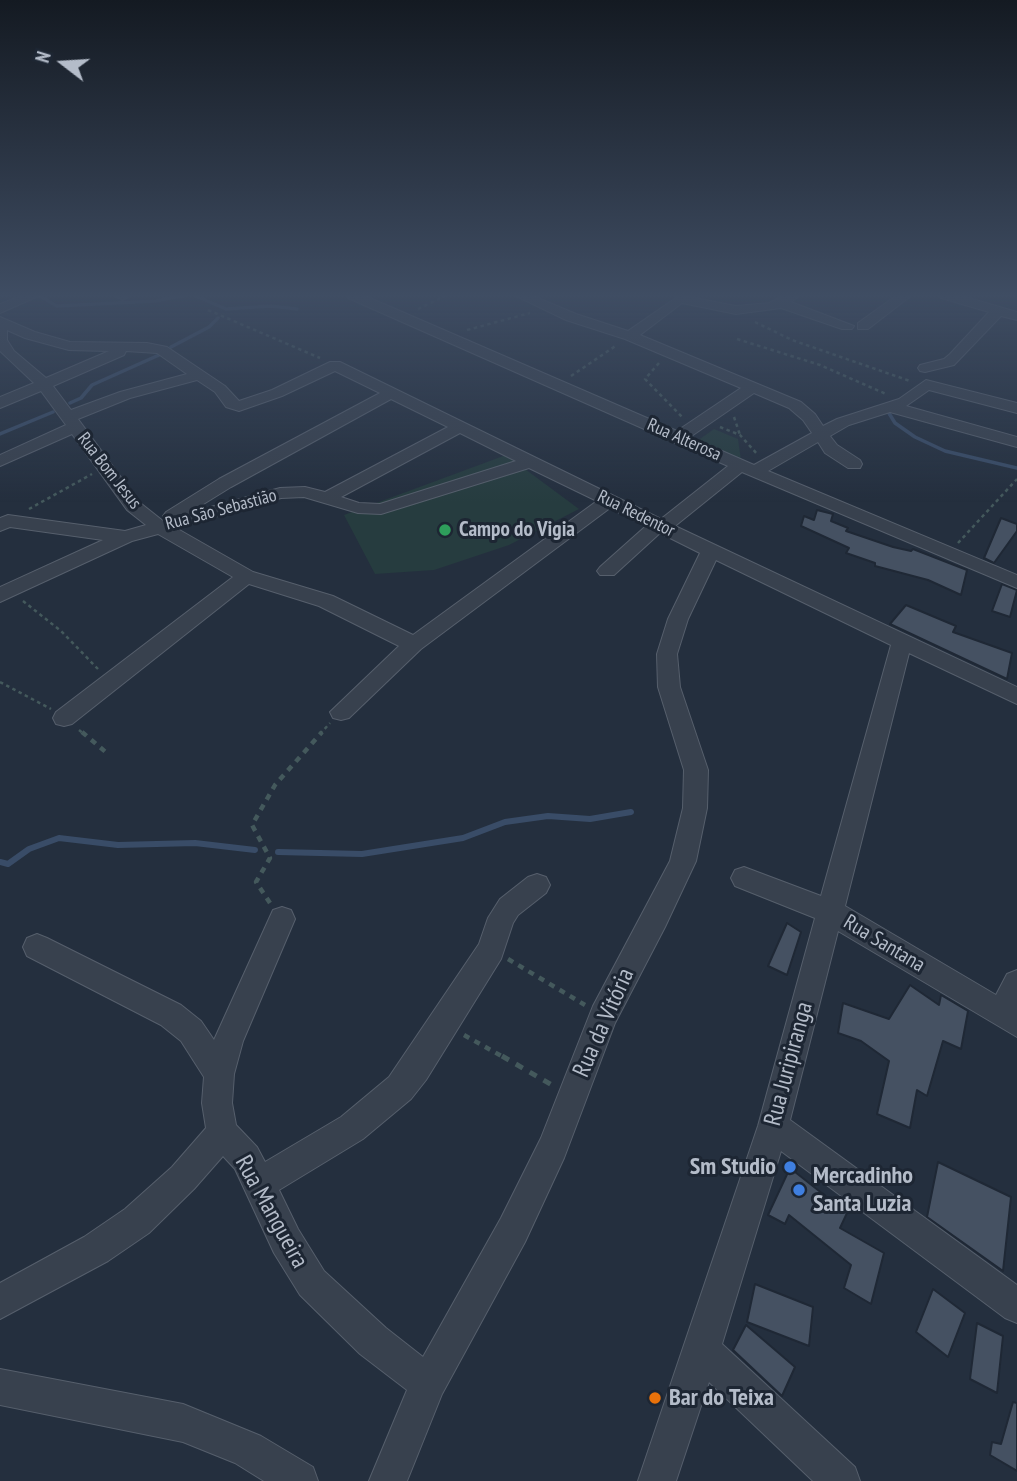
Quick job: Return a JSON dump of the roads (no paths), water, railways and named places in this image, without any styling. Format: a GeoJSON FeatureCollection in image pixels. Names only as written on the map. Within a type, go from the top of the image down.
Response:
{"type":"FeatureCollection","features":[{"type":"Feature","properties":{"kind":"street","name":"Rua Bom Jesus"},"geometry":{"type":"LineString","coordinates":[[16,364],[44,384],[133,506],[159,526],[246,576],[326,601],[414,644]]}},
{"type":"Feature","properties":{"kind":"street"},"geometry":{"type":"LineString","coordinates":[[0,403],[93,364]]}},
{"type":"Feature","properties":{"kind":"street"},"geometry":{"type":"LineString","coordinates":[[183,364],[200,375]]}},
{"type":"Feature","properties":{"kind":"street","name":"Rua Alterosa"},"geometry":{"type":"LineString","coordinates":[[514,364],[754,467],[946,554],[1017,582]]}},
{"type":"Feature","properties":{"kind":"street"},"geometry":{"type":"LineString","coordinates":[[698,364],[804,411],[831,449],[854,464]]}},
{"type":"Feature","properties":{"kind":"street"},"geometry":{"type":"LineString","coordinates":[[925,368],[941,364]]}},
{"type":"Feature","properties":{"kind":"street","name":"Rua Redentor"},"geometry":{"type":"LineString","coordinates":[[200,375],[220,389],[232,404],[239,406],[277,393],[335,365],[660,526],[1017,695]]}},
{"type":"Feature","properties":{"kind":"street"},"geometry":{"type":"LineString","coordinates":[[0,461],[125,395],[200,375]]}},
{"type":"Feature","properties":{"kind":"street"},"geometry":{"type":"LineString","coordinates":[[607,572],[660,526],[754,467],[820,432],[858,416],[897,405],[926,385],[1017,408]]}},
{"type":"Feature","properties":{"kind":"street"},"geometry":{"type":"LineString","coordinates":[[679,437],[752,387]]}},
{"type":"Feature","properties":{"kind":"street"},"geometry":{"type":"LineString","coordinates":[[159,526],[205,494],[391,393]]}},
{"type":"Feature","properties":{"kind":"street"},"geometry":{"type":"LineString","coordinates":[[897,405],[1017,442]]}},
{"type":"Feature","properties":{"kind":"street"},"geometry":{"type":"LineString","coordinates":[[327,498],[460,427]]}},
{"type":"Feature","properties":{"kind":"street","name":"Rua São Sebastião"},"geometry":{"type":"LineString","coordinates":[[6,593],[125,537],[280,493],[305,492],[358,508],[381,509],[530,462]]}},
{"type":"Feature","properties":{"kind":"street"},"geometry":{"type":"LineString","coordinates":[[341,712],[414,644],[610,500]]}},
{"type":"Feature","properties":{"kind":"street"},"geometry":{"type":"LineString","coordinates":[[4,523],[125,537]]}},
{"type":"Feature","properties":{"kind":"street","name":"Rua da Vitória"},"geometry":{"type":"LineString","coordinates":[[388,1481],[428,1383],[513,1230],[553,1147],[603,1016],[656,918],[683,861],[690,838],[697,785],[696,770],[669,687],[667,654],[678,619],[711,550]]}},
{"type":"Feature","properties":{"kind":"street"},"geometry":{"type":"LineString","coordinates":[[64,718],[246,576]]}},
{"type":"Feature","properties":{"kind":"street","name":"Rua Juripiranga"},"geometry":{"type":"LineString","coordinates":[[657,1481],[773,1126],[902,642]]}},
{"type":"Feature","properties":{"kind":"street","name":"Rua Santana"},"geometry":{"type":"LineString","coordinates":[[744,878],[831,912],[1010,1018]]}},
{"type":"Feature","properties":{"kind":"street"},"geometry":{"type":"LineString","coordinates":[[260,1183],[352,1128],[379,1108],[415,1069],[491,950],[496,928],[509,907],[537,885]]}},
{"type":"Feature","properties":{"kind":"street","name":"Rua Mangueira"},"geometry":{"type":"LineString","coordinates":[[282,919],[229,1040],[219,1074],[217,1103],[222,1133],[246,1158],[286,1241],[312,1283],[373,1341],[428,1383]]}},
{"type":"Feature","properties":{"kind":"street"},"geometry":{"type":"LineString","coordinates":[[37,947],[171,1015],[191,1031],[219,1074]]}},
{"type":"Feature","properties":{"kind":"street"},"geometry":{"type":"LineString","coordinates":[[1010,1018],[1017,983]]}},
{"type":"Feature","properties":{"kind":"street"},"geometry":{"type":"LineString","coordinates":[[773,1126],[1017,1306]]}},
{"type":"Feature","properties":{"kind":"street"},"geometry":{"type":"LineString","coordinates":[[0,1302],[96,1249],[137,1221],[183,1178],[222,1133]]}},
{"type":"Feature","properties":{"kind":"street"},"geometry":{"type":"LineString","coordinates":[[702,1350],[841,1481]]}},
{"type":"Feature","properties":{"kind":"street"},"geometry":{"type":"LineString","coordinates":[[0,1387],[183,1423],[248,1449],[299,1481]]}},
{"type":"Feature","properties":{"kind":"waterway"},"geometry":{"type":"LineString","coordinates":[[70,403],[81,398],[92,385],[139,364]]}},
{"type":"Feature","properties":{"kind":"waterway"},"geometry":{"type":"LineString","coordinates":[[887,410],[895,423],[915,437],[945,451],[1017,468]]}},
{"type":"Feature","properties":{"kind":"waterway"},"geometry":{"type":"LineString","coordinates":[[0,434],[53,412]]}},
{"type":"Feature","properties":{"kind":"waterway"},"geometry":{"type":"LineString","coordinates":[[278,852],[362,854],[463,838],[505,822],[548,816],[590,819],[631,812]]}},
{"type":"Feature","properties":{"kind":"waterway"},"geometry":{"type":"LineString","coordinates":[[0,862],[8,864],[29,849],[59,838],[118,845],[195,843],[255,850]]}},
{"type":"Feature","properties":{"kind":"place","name":"Campo do Vigia"},"geometry":{"type":"Point","coordinates":[445,530]}},
{"type":"Feature","properties":{"kind":"place","name":"Sm Studio"},"geometry":{"type":"Point","coordinates":[790,1167]}},
{"type":"Feature","properties":{"kind":"place","name":"Mercadinho Santa Luzia"},"geometry":{"type":"Point","coordinates":[799,1190]}},
{"type":"Feature","properties":{"kind":"place","name":"Bar do Teixa"},"geometry":{"type":"Point","coordinates":[655,1398]}}]}
